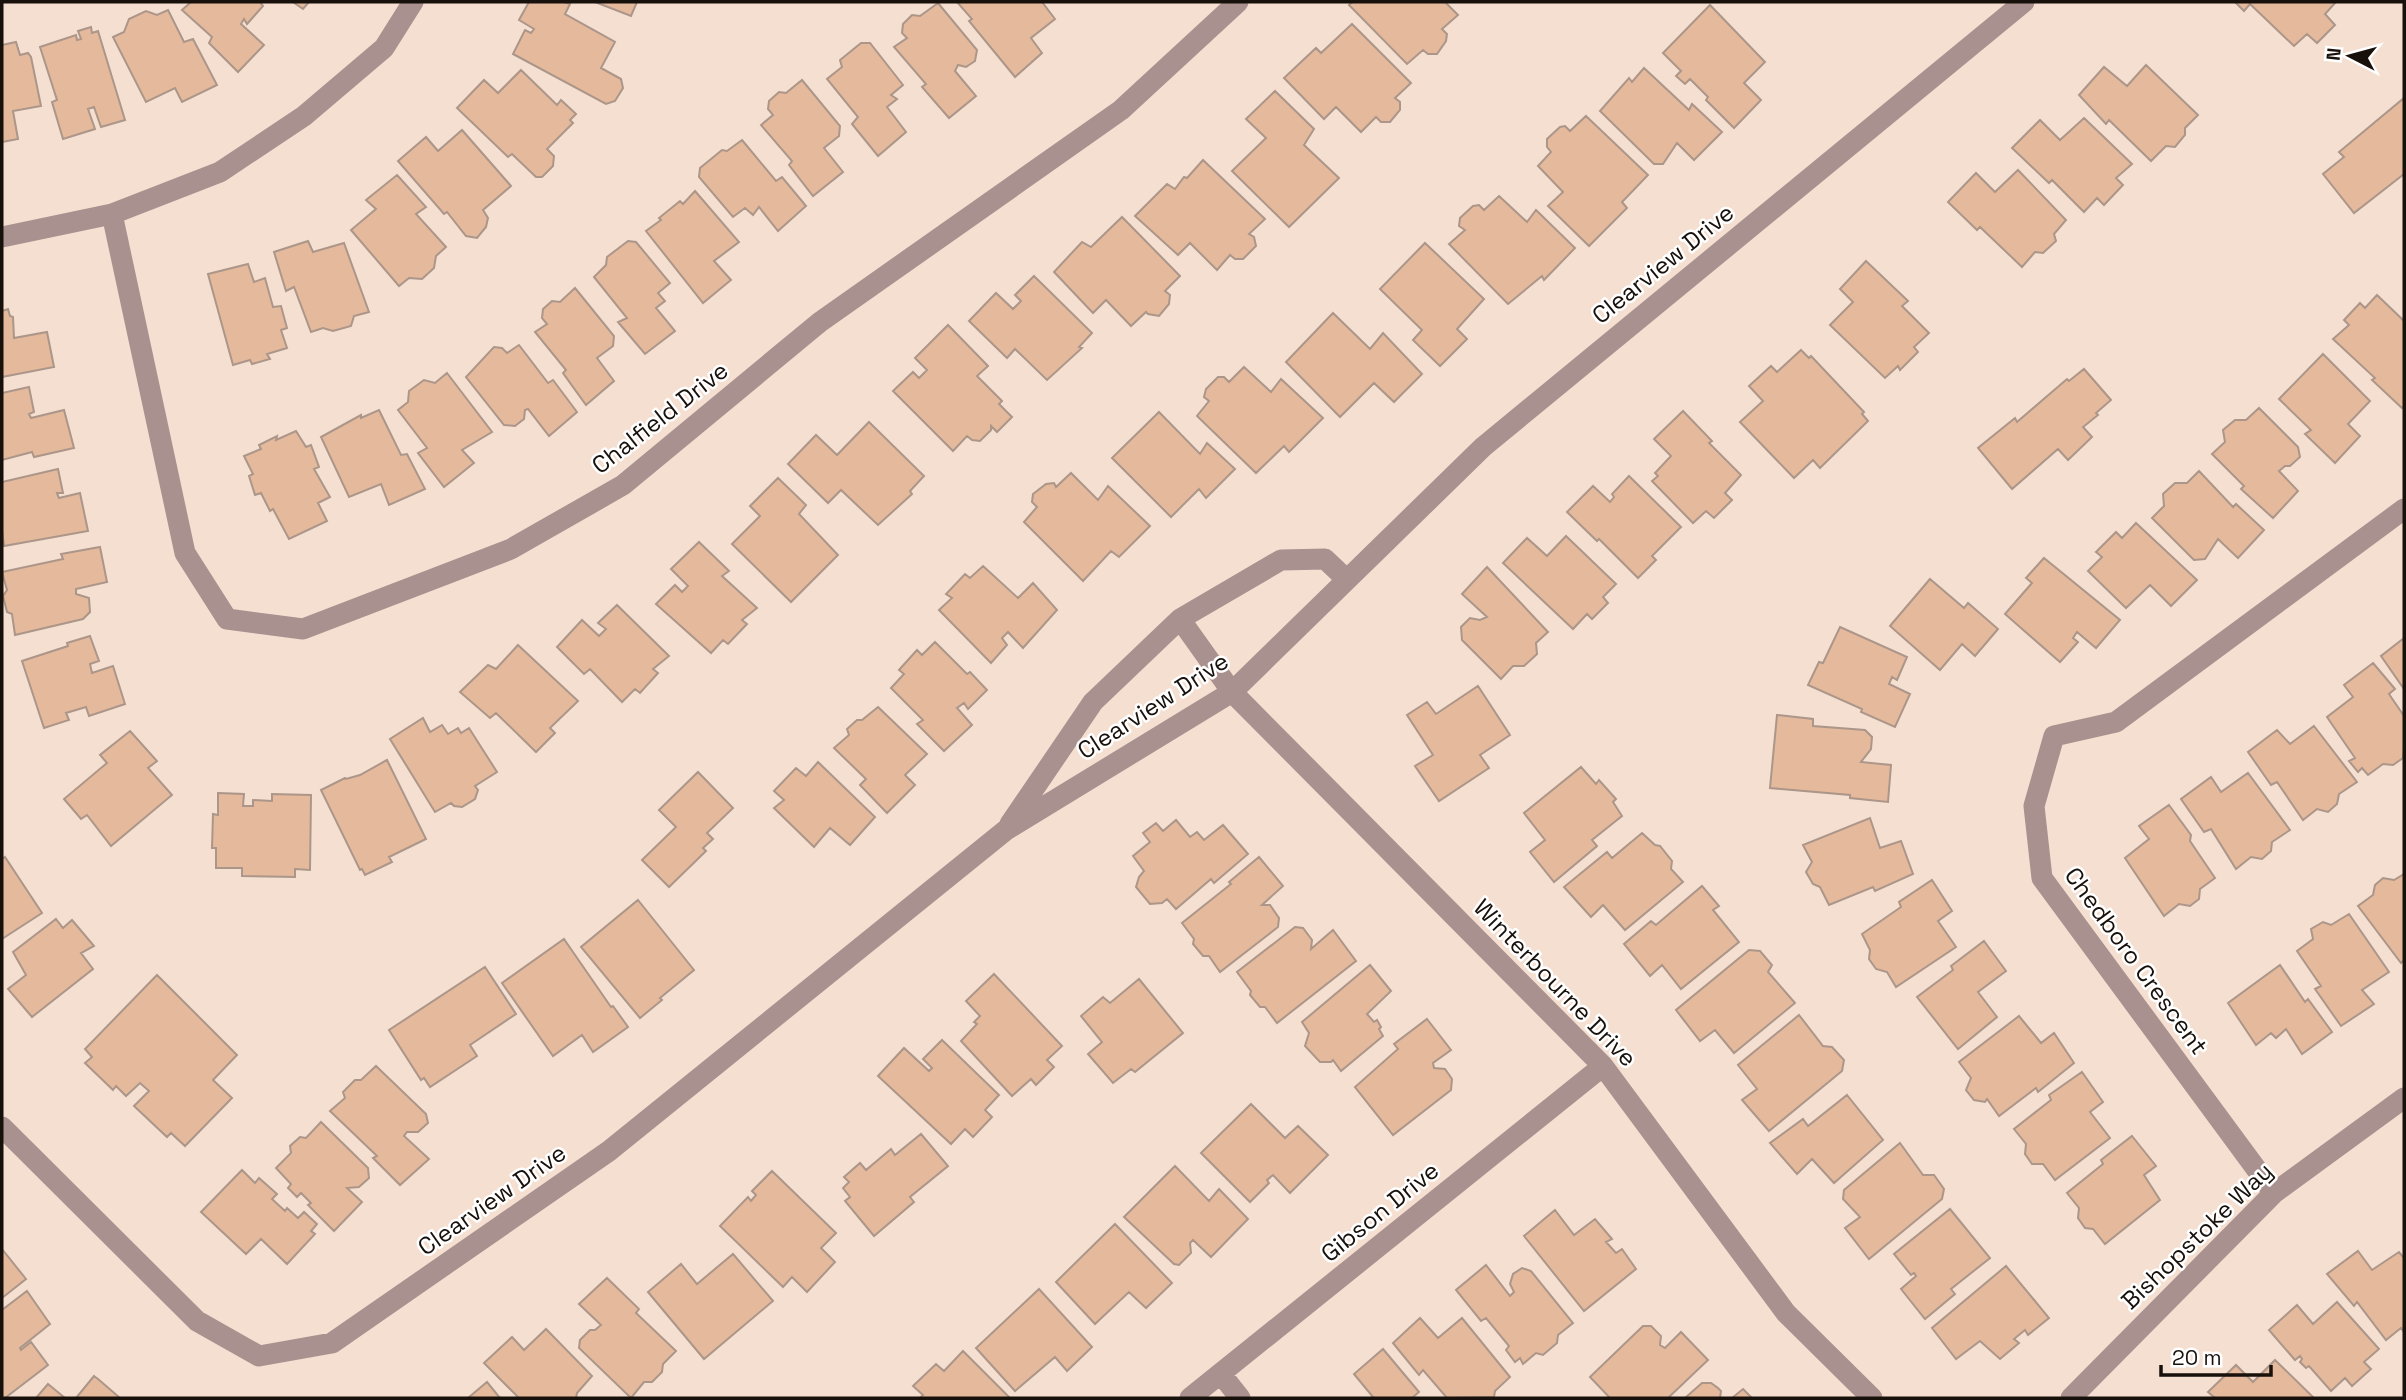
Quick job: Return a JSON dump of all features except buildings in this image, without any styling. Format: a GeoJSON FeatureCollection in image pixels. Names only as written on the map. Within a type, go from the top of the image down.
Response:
{"type":"FeatureCollection","features":[{"type":"Feature","properties":{"kind":"street"},"geometry":{"type":"LineString","coordinates":[[2,237],[113,214],[220,172],[304,116],[384,48],[413,2]]}},
{"type":"Feature","properties":{"kind":"street","name":"Chalfield Drive"},"geometry":{"type":"LineString","coordinates":[[113,214],[185,554],[227,619],[303,629],[511,549],[623,485],[820,322],[1121,110],[1238,2]]}},
{"type":"Feature","properties":{"kind":"street","name":"Clearview Drive"},"geometry":{"type":"LineString","coordinates":[[2,1127],[197,1321],[259,1356],[332,1343],[609,1151],[1006,830],[1232,692],[1345,578],[1483,447],[2024,2]]}},
{"type":"Feature","properties":{"kind":"street","name":"Chedboro Crescent"},"geometry":{"type":"LineString","coordinates":[[2274,1193],[2042,878],[2034,806],[2054,736],[2116,722],[2404,509]]}},
{"type":"Feature","properties":{"kind":"street","name":"Clearview Drive"},"geometry":{"type":"LineString","coordinates":[[1006,830],[1093,702],[1180,619],[1281,560],[1325,559],[1345,578]]}},
{"type":"Feature","properties":{"kind":"street","name":"Winterbourne Drive"},"geometry":{"type":"LineString","coordinates":[[1180,619],[1232,692],[1603,1066],[1786,1312],[1872,1398]]}},
{"type":"Feature","properties":{"kind":"street","name":"Gibson Drive"},"geometry":{"type":"LineString","coordinates":[[1190,1398],[1603,1066]]}},
{"type":"Feature","properties":{"kind":"street","name":"Bishopstoke Way"},"geometry":{"type":"LineString","coordinates":[[2071,1398],[2274,1193],[2404,1098]]}},
{"type":"Feature","properties":{"kind":"street"},"geometry":{"type":"LineString","coordinates":[[1221,1374],[1240,1398]]}}]}
